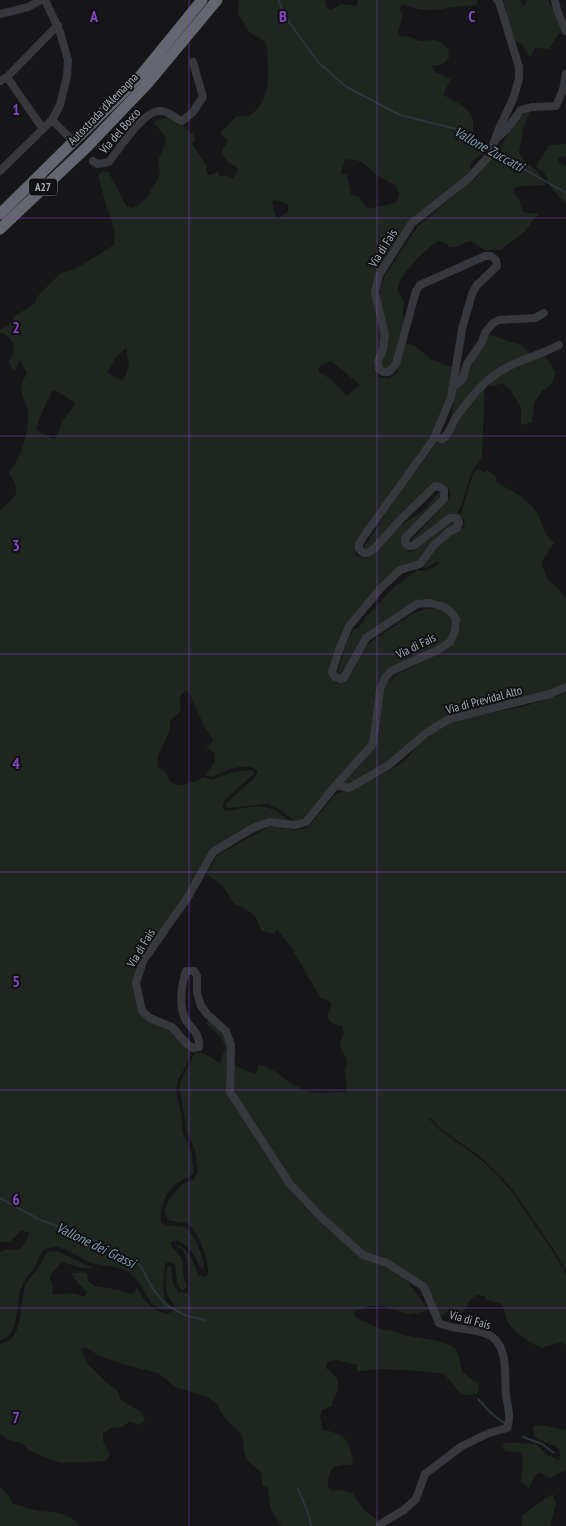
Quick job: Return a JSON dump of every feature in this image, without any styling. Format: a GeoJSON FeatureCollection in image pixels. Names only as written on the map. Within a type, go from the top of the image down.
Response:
{"type":"FeatureCollection","features":[{"type":"Feature","properties":{"kind":"highway","name":"Autostrada d'Alemagna"},"geometry":{"type":"LineString","coordinates":[[0,214],[141,75],[202,0]]}},
{"type":"Feature","properties":{"kind":"highway","name":"Autostrada d'Alemagna"},"geometry":{"type":"LineString","coordinates":[[0,229],[87,147],[148,83],[217,0]]}},
{"type":"Feature","properties":{"kind":"street"},"geometry":{"type":"LineString","coordinates":[[0,14],[28,7],[41,0]]}},
{"type":"Feature","properties":{"kind":"street"},"geometry":{"type":"LineString","coordinates":[[1,168],[52,120],[60,106],[67,76],[68,60],[58,26],[45,0]]}},
{"type":"Feature","properties":{"kind":"street"},"geometry":{"type":"LineString","coordinates":[[491,149],[513,99],[519,79],[519,67],[497,0]]}},
{"type":"Feature","properties":{"kind":"street"},"geometry":{"type":"LineString","coordinates":[[555,0],[566,31]]}},
{"type":"Feature","properties":{"kind":"street"},"geometry":{"type":"LineString","coordinates":[[43,129],[4,79],[58,26]]}},
{"type":"Feature","properties":{"kind":"street","name":"Via del Bosco"},"geometry":{"type":"LineString","coordinates":[[93,161],[98,164],[109,162],[143,119],[152,112],[159,110],[171,113],[182,121],[193,112],[203,97],[193,62]]}},
{"type":"Feature","properties":{"kind":"street"},"geometry":{"type":"LineString","coordinates":[[491,149],[521,110],[532,107],[556,106],[563,90],[566,74]]}},
{"type":"Feature","properties":{"kind":"street"},"geometry":{"type":"LineString","coordinates":[[52,120],[69,136]]}},
{"type":"Feature","properties":{"kind":"street","name":"Via di Fais"},"geometry":{"type":"LineString","coordinates":[[380,1526],[404,1510],[416,1499],[425,1474],[462,1446],[489,1433],[507,1428],[510,1423],[506,1394],[506,1366],[501,1348],[492,1336],[474,1330],[449,1328],[439,1323],[424,1287],[387,1263],[363,1255],[321,1217],[290,1184],[230,1092],[230,1045],[226,1031],[206,1014],[201,1006],[197,993],[197,976],[194,971],[186,971],[181,1005],[186,1021],[196,1032],[199,1047],[193,1048],[172,1027],[150,1018],[142,1011],[136,983],[143,961],[188,896],[213,852],[253,828],[269,822],[295,825],[306,822],[373,744],[380,690],[385,678],[391,671],[438,650],[450,642],[455,631],[456,620],[452,613],[444,607],[430,603],[417,604],[366,638],[344,678],[335,677],[332,672],[349,626],[400,570],[420,564],[434,545],[450,531],[457,528],[459,522],[457,518],[450,518],[413,546],[408,546],[405,543],[405,538],[444,499],[444,490],[435,486],[368,553],[363,553],[358,548],[364,536],[434,437],[451,398],[462,329],[472,294],[477,285],[497,266],[496,260],[491,256],[485,256],[420,285],[416,291],[396,364],[389,372],[383,372],[379,369],[378,361],[383,348],[385,334],[375,293],[378,275],[412,223],[468,179],[491,149]]}},
{"type":"Feature","properties":{"kind":"street"},"geometry":{"type":"LineString","coordinates":[[452,388],[462,380],[467,364],[482,342],[488,328],[493,323],[499,320],[535,318],[544,313]]}},
{"type":"Feature","properties":{"kind":"street"},"geometry":{"type":"LineString","coordinates":[[434,437],[443,439],[446,436],[450,427],[469,401],[486,382],[502,369],[512,363],[545,352],[559,345]]}},
{"type":"Feature","properties":{"kind":"street","name":"Via di Previdal Alto"},"geometry":{"type":"LineString","coordinates":[[336,785],[349,788],[389,766],[426,733],[449,719],[542,697],[566,686]]}},
{"type":"Feature","properties":{"kind":"shaded area"},"geometry":{"type":"Polygon","coordinates":[[[239,0],[325,0],[326,7],[331,10],[341,4],[357,6],[358,0],[477,0],[475,5],[441,9],[423,10],[403,4],[399,9],[403,15],[398,32],[399,36],[410,37],[420,41],[435,40],[448,48],[449,58],[443,64],[432,66],[436,73],[442,74],[451,80],[444,95],[469,112],[473,120],[474,134],[486,152],[471,163],[471,175],[417,220],[376,284],[383,341],[375,366],[379,377],[389,379],[397,373],[405,343],[413,345],[431,359],[455,369],[452,387],[434,433],[356,545],[355,554],[359,557],[369,558],[400,526],[424,510],[439,492],[442,492],[444,495],[402,544],[408,552],[414,551],[421,543],[453,521],[457,522],[423,558],[403,570],[352,623],[330,675],[336,683],[346,682],[368,645],[421,610],[438,609],[446,613],[454,621],[451,639],[384,678],[370,744],[335,787],[298,824],[281,810],[267,804],[225,807],[227,802],[254,778],[257,770],[240,767],[212,777],[206,775],[215,761],[215,754],[206,746],[212,743],[213,739],[204,726],[189,692],[185,691],[181,696],[181,711],[170,721],[169,733],[158,756],[158,767],[166,773],[172,782],[180,785],[188,784],[203,777],[211,780],[232,772],[252,770],[254,774],[225,800],[223,809],[228,811],[256,806],[271,808],[294,825],[269,823],[214,853],[143,963],[136,999],[161,1026],[172,1032],[191,1051],[187,1064],[178,1080],[176,1092],[181,1112],[183,1133],[191,1151],[194,1171],[190,1176],[176,1184],[168,1193],[163,1204],[161,1222],[169,1226],[183,1227],[191,1233],[200,1251],[204,1268],[200,1267],[194,1255],[185,1245],[177,1240],[171,1242],[172,1248],[181,1257],[183,1275],[187,1285],[184,1290],[181,1290],[177,1283],[175,1264],[169,1262],[165,1264],[163,1290],[165,1299],[171,1306],[170,1309],[163,1310],[153,1304],[139,1282],[130,1273],[119,1268],[92,1263],[61,1248],[45,1249],[22,1285],[14,1326],[7,1337],[0,1340],[0,1252],[21,1248],[29,1233],[21,1230],[10,1241],[0,1242],[0,510],[13,498],[16,491],[16,486],[9,473],[23,445],[28,413],[21,390],[27,373],[21,362],[19,362],[15,371],[12,369],[9,361],[14,348],[13,344],[0,330],[8,326],[15,316],[35,303],[37,297],[61,273],[75,269],[114,245],[115,230],[98,175],[103,171],[109,173],[127,207],[133,208],[145,200],[158,179],[160,173],[158,161],[166,142],[155,121],[168,117],[181,124],[190,133],[193,133],[195,140],[192,144],[207,166],[206,171],[209,175],[217,172],[221,177],[226,175],[233,179],[238,169],[224,156],[222,150],[228,141],[220,133],[237,116],[249,115],[258,108],[266,94],[268,78],[267,46],[264,41],[249,32],[238,13],[239,0]],[[345,160],[341,174],[347,175],[351,194],[359,197],[367,209],[396,203],[399,194],[395,185],[378,176],[360,161],[345,160]],[[272,201],[276,218],[278,219],[288,211],[288,205],[284,202],[272,201]],[[126,348],[116,357],[107,373],[121,380],[124,379],[129,366],[126,348]],[[331,361],[319,367],[319,372],[332,380],[347,396],[360,385],[331,361]],[[52,391],[36,430],[54,439],[63,420],[75,403],[57,391],[52,391]]]}},
{"type":"Feature","properties":{"kind":"shaded area"},"geometry":{"type":"Polygon","coordinates":[[[502,0],[521,0],[524,7],[527,0],[548,0],[566,30],[559,33],[549,49],[536,48],[531,57],[522,44],[510,39],[505,20],[506,7],[502,0]]]}},
{"type":"Feature","properties":{"kind":"shaded area"},"geometry":{"type":"Polygon","coordinates":[[[530,111],[523,128],[519,152],[525,161],[541,175],[546,185],[521,186],[513,189],[514,194],[519,199],[523,212],[539,214],[525,231],[501,250],[485,250],[470,241],[455,247],[449,247],[446,243],[438,241],[414,262],[403,276],[397,289],[404,302],[404,330],[390,373],[380,366],[386,348],[379,298],[384,277],[418,226],[477,177],[522,114],[530,111]]]}},
{"type":"Feature","properties":{"kind":"shaded area"},"geometry":{"type":"Polygon","coordinates":[[[566,144],[566,157],[561,156],[558,159],[559,162],[566,166],[566,204],[552,189],[544,173],[536,167],[549,145],[566,144]]]}},
{"type":"Feature","properties":{"kind":"shaded area"},"geometry":{"type":"Polygon","coordinates":[[[488,334],[523,346],[530,353],[528,356],[499,369],[442,436],[451,418],[456,390],[461,385],[488,334]]]}},
{"type":"Feature","properties":{"kind":"shaded area"},"geometry":{"type":"Polygon","coordinates":[[[544,356],[556,373],[551,385],[542,391],[534,403],[532,422],[521,425],[521,408],[510,389],[502,383],[492,387],[487,383],[501,372],[544,356]]]}},
{"type":"Feature","properties":{"kind":"shaded area"},"geometry":{"type":"Polygon","coordinates":[[[485,385],[482,457],[471,473],[462,504],[456,515],[408,544],[450,498],[448,488],[439,487],[414,512],[370,550],[363,549],[395,499],[438,441],[451,430],[485,385]]]}},
{"type":"Feature","properties":{"kind":"shaded area"},"geometry":{"type":"Polygon","coordinates":[[[478,468],[484,473],[487,470],[496,476],[496,482],[519,495],[533,507],[539,516],[545,533],[554,543],[542,561],[542,565],[548,580],[566,598],[566,688],[444,721],[408,752],[349,788],[343,784],[365,758],[378,738],[383,694],[388,682],[400,673],[451,646],[461,626],[458,617],[445,607],[421,605],[367,640],[345,675],[337,675],[345,646],[354,629],[358,628],[395,586],[417,570],[426,571],[439,564],[438,561],[426,568],[422,567],[437,547],[452,533],[463,528],[465,522],[460,516],[473,474],[478,468]]]}},
{"type":"Feature","properties":{"kind":"shaded area"},"geometry":{"type":"Polygon","coordinates":[[[566,693],[566,1270],[509,1185],[481,1157],[442,1130],[431,1118],[429,1119],[441,1131],[480,1159],[498,1176],[512,1192],[566,1274],[566,1345],[557,1343],[542,1348],[527,1340],[513,1329],[507,1320],[502,1304],[487,1300],[484,1296],[476,1295],[471,1299],[463,1312],[457,1315],[447,1312],[439,1318],[416,1284],[343,1236],[288,1176],[232,1090],[232,1064],[254,1074],[259,1064],[298,1087],[311,1092],[346,1092],[345,1072],[347,1065],[340,1043],[344,1034],[342,1026],[333,1023],[328,1018],[331,1002],[320,997],[291,947],[277,930],[274,934],[262,931],[253,915],[233,903],[223,886],[207,875],[215,858],[224,851],[269,827],[297,830],[307,828],[338,793],[398,766],[423,738],[446,724],[474,716],[522,707],[566,693]]]}},
{"type":"Feature","properties":{"kind":"shaded area"},"geometry":{"type":"Polygon","coordinates":[[[209,1019],[228,1041],[226,1082],[274,1161],[340,1239],[385,1265],[408,1282],[429,1310],[410,1315],[387,1307],[369,1306],[354,1311],[356,1318],[384,1330],[439,1341],[455,1348],[459,1356],[462,1372],[474,1381],[479,1382],[478,1393],[467,1395],[458,1391],[444,1374],[377,1369],[357,1371],[357,1365],[337,1360],[329,1361],[326,1364],[326,1368],[337,1378],[338,1387],[332,1406],[322,1410],[320,1418],[323,1430],[342,1436],[345,1439],[350,1448],[353,1462],[350,1465],[332,1469],[328,1488],[333,1491],[341,1490],[352,1493],[363,1509],[380,1522],[376,1526],[281,1526],[270,1507],[268,1488],[262,1485],[261,1472],[246,1457],[241,1434],[224,1417],[218,1405],[207,1397],[175,1387],[158,1373],[122,1364],[98,1355],[87,1348],[80,1349],[88,1364],[117,1390],[121,1400],[143,1413],[145,1421],[139,1425],[130,1421],[122,1427],[110,1428],[103,1434],[103,1441],[110,1455],[106,1461],[60,1463],[28,1450],[23,1444],[9,1440],[0,1434],[0,1344],[9,1341],[14,1335],[18,1327],[27,1282],[37,1270],[47,1252],[57,1251],[93,1268],[81,1268],[62,1262],[51,1274],[52,1295],[74,1293],[84,1297],[87,1292],[71,1273],[82,1272],[87,1273],[88,1281],[95,1286],[120,1290],[130,1294],[135,1292],[137,1287],[149,1305],[167,1314],[175,1310],[166,1289],[168,1266],[171,1266],[173,1284],[179,1293],[187,1293],[189,1285],[186,1256],[175,1244],[187,1252],[193,1261],[198,1275],[205,1277],[208,1275],[205,1255],[192,1227],[183,1222],[168,1220],[165,1212],[166,1205],[172,1195],[182,1185],[194,1179],[198,1172],[195,1150],[187,1132],[179,1085],[195,1052],[205,1054],[220,1063],[225,1047],[223,1040],[206,1024],[209,1019]]]}},
{"type":"Feature","properties":{"kind":"shaded area"},"geometry":{"type":"Polygon","coordinates":[[[540,1425],[566,1430],[566,1470],[551,1478],[539,1473],[534,1477],[529,1488],[521,1482],[522,1453],[505,1451],[502,1444],[510,1442],[536,1444],[547,1455],[559,1460],[560,1453],[558,1448],[542,1441],[534,1434],[533,1428],[540,1425]]]}},
{"type":"Feature","properties":{"kind":"shaded area"},"geometry":{"type":"Polygon","coordinates":[[[0,1487],[9,1496],[13,1504],[62,1514],[72,1518],[79,1526],[0,1526],[0,1487]]]}},
{"type":"Feature","properties":{"kind":"shaded area"},"geometry":{"type":"Polygon","coordinates":[[[553,1494],[556,1504],[550,1526],[522,1526],[522,1516],[553,1494]]]}},
{"type":"Feature","properties":{"kind":"waterway","name":"Vallone Zuccatti"},"geometry":{"type":"LineString","coordinates":[[278,0],[289,22],[318,62],[345,86],[400,115],[460,130],[488,148]]}},
{"type":"Feature","properties":{"kind":"waterway","name":"Vallone Zuccatti"},"geometry":{"type":"LineString","coordinates":[[494,152],[566,193]]}},
{"type":"Feature","properties":{"kind":"waterway","name":"Vallone dei Grassi"},"geometry":{"type":"LineString","coordinates":[[0,1198],[38,1219],[93,1240],[140,1265],[153,1289],[166,1305],[187,1316],[205,1320]]}},
{"type":"Feature","properties":{"kind":"waterway"},"geometry":{"type":"LineString","coordinates":[[478,1399],[505,1424]]}},
{"type":"Feature","properties":{"kind":"waterway"},"geometry":{"type":"LineString","coordinates":[[523,1437],[542,1444],[554,1453]]}},
{"type":"Feature","properties":{"kind":"waterway"},"geometry":{"type":"LineString","coordinates":[[298,1488],[311,1526]]}}]}
